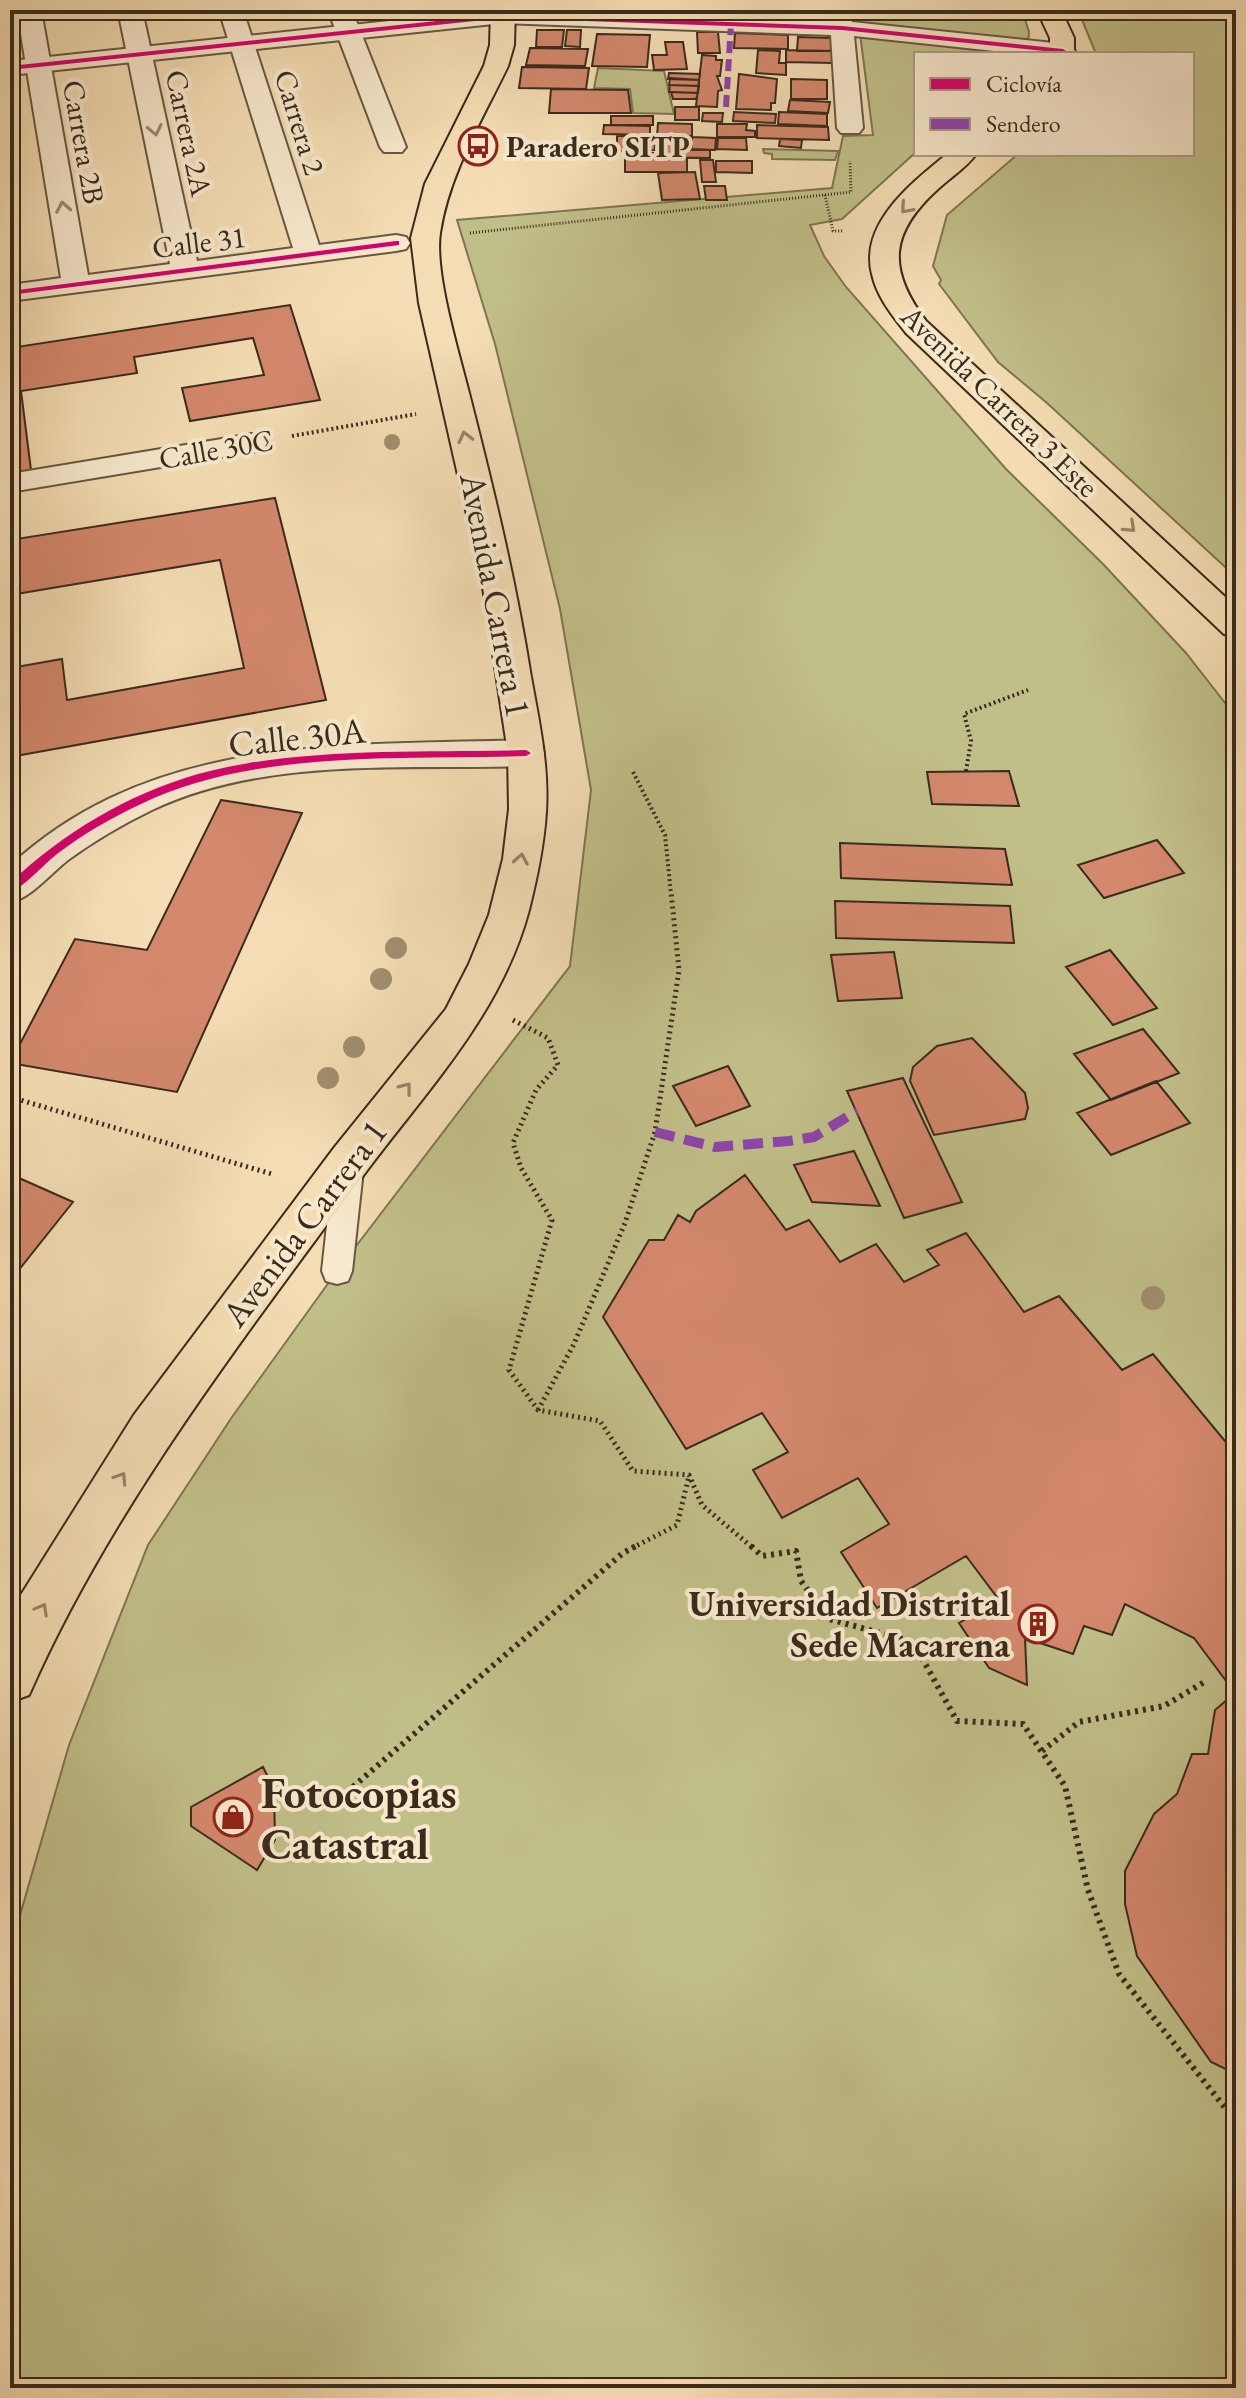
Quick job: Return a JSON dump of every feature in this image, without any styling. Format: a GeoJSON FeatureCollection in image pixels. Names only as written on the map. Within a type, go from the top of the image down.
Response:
{"type":"FeatureCollection","features":[{"type":"Feature","properties":{"kind":"main road"},"geometry":{"type":"LineString","coordinates":[[1049,10],[1062,38],[1063,52]]}},
{"type":"Feature","properties":{"kind":"main road","name":"Avenida Carrera 1"},"geometry":{"type":"LineString","coordinates":[[10,1676],[37,1616],[151,1431],[349,1161],[460,1020],[489,964],[508,915],[522,859],[528,809],[526,753],[499,581],[433,303],[425,238],[438,184],[496,66],[502,45],[503,13]]}},
{"type":"Feature","properties":{"kind":"main road","name":"Avenida Carrera 3 Este"},"geometry":{"type":"LineString","coordinates":[[961,156],[905,207],[888,230],[882,250],[894,297],[916,327],[1236,626]]}},
{"type":"Feature","properties":{"kind":"street","name":"Carrera 2B"},"geometry":{"type":"LineString","coordinates":[[29,10],[76,284]]}},
{"type":"Feature","properties":{"kind":"street","name":"Carrera 2A"},"geometry":{"type":"LineString","coordinates":[[130,10],[185,270]]}},
{"type":"Feature","properties":{"kind":"street","name":"Carrera 2"},"geometry":{"type":"LineString","coordinates":[[231,10],[308,254]]}},
{"type":"Feature","properties":{"kind":"street"},"geometry":{"type":"LineString","coordinates":[[10,68],[242,43],[344,21],[503,13],[840,19],[1056,52]]}},
{"type":"Feature","properties":{"kind":"street"},"geometry":{"type":"LineString","coordinates":[[840,19],[850,128]]}},
{"type":"Feature","properties":{"kind":"street"},"geometry":{"type":"LineString","coordinates":[[344,21],[393,147]]}},
{"type":"Feature","properties":{"kind":"street","name":"Calle 31"},"geometry":{"type":"LineString","coordinates":[[10,293],[396,243]]}},
{"type":"Feature","properties":{"kind":"street","name":"Calle 30C"},"geometry":{"type":"LineString","coordinates":[[10,483],[252,443]]}},
{"type":"Feature","properties":{"kind":"street","name":"Calle 30A"},"geometry":{"type":"LineString","coordinates":[[10,889],[33,865],[72,835],[164,792],[225,772],[302,761],[526,753]]}},
{"type":"Feature","properties":{"kind":"lane"},"geometry":{"type":"LineString","coordinates":[[337,1271],[349,1161]]}},
{"type":"Feature","properties":{"kind":"path"},"geometry":{"type":"LineString","coordinates":[[459,234],[851,192]]}},
{"type":"Feature","properties":{"kind":"path"},"geometry":{"type":"LineString","coordinates":[[966,771],[971,741],[964,714],[1028,690]]}},
{"type":"Feature","properties":{"kind":"path"},"geometry":{"type":"LineString","coordinates":[[538,1410],[574,1344],[625,1223],[655,1132],[679,970],[665,835],[633,772]]}},
{"type":"Feature","properties":{"kind":"path"},"geometry":{"type":"LineString","coordinates":[[524,1025],[548,1038],[558,1065],[536,1090],[513,1143],[521,1168],[552,1220],[509,1370],[538,1410],[600,1421],[633,1471],[689,1475]]}},
{"type":"Feature","properties":{"kind":"path"},"geometry":{"type":"LineString","coordinates":[[10,1097],[272,1174]]}},
{"type":"Feature","properties":{"kind":"path"},"geometry":{"type":"LineString","coordinates":[[689,1475],[702,1505],[762,1556],[796,1551],[801,1581],[829,1619],[913,1642],[957,1721],[1023,1724],[1065,1786],[1088,1890],[1119,1974],[1230,2114],[1236,2117]]}},
{"type":"Feature","properties":{"kind":"path"},"geometry":{"type":"LineString","coordinates":[[347,1792],[623,1553],[677,1525],[689,1475]]}},
{"type":"Feature","properties":{"kind":"path"},"geometry":{"type":"LineString","coordinates":[[1042,1751],[1079,1722],[1164,1706],[1206,1681]]}},
{"type":"Feature","properties":{"kind":"shaded area"},"geometry":{"type":"Polygon","coordinates":[[[857,10],[1022,10],[1029,32],[1027,52],[914,52],[914,154],[842,219],[810,225],[824,256],[846,287],[1006,469],[1103,564],[1186,653],[1236,717],[1236,2388],[10,2388],[10,1950],[69,1745],[148,1545],[232,1417],[337,1271],[570,966],[591,790],[560,609],[495,344],[457,220],[832,188],[843,136],[873,135],[857,10]]]}},
{"type":"Feature","properties":{"kind":"shaded area"},"geometry":{"type":"Polygon","coordinates":[[[1078,10],[1236,10],[1236,577],[1047,403],[998,362],[939,284],[941,280],[933,266],[947,215],[1016,156],[1194,156],[1194,52],[1095,52],[1078,10]]]}},
{"type":"Feature","properties":{"kind":"shaded area"},"geometry":{"type":"Polygon","coordinates":[[[598,68],[664,71],[674,114],[633,113],[630,89],[594,88],[598,68]]]}},
{"type":"Feature","properties":{"kind":"shaded area"},"geometry":{"type":"Polygon","coordinates":[[[763,149],[838,151],[835,160],[772,159],[772,154],[764,153],[763,149]]]}},
{"type":"Feature","properties":{"kind":"building"},"geometry":{"type":"Polygon","coordinates":[[[751,10],[784,10],[785,16],[752,16],[751,10]]]}},
{"type":"Feature","properties":{"kind":"building"},"geometry":{"type":"Polygon","coordinates":[[[537,30],[564,30],[562,47],[536,47],[537,30]]]}},
{"type":"Feature","properties":{"kind":"building"},"geometry":{"type":"Polygon","coordinates":[[[567,30],[581,30],[580,47],[565,46],[567,30]]]}},
{"type":"Feature","properties":{"kind":"building"},"geometry":{"type":"Polygon","coordinates":[[[697,32],[718,32],[720,53],[698,53],[697,32]]]}},
{"type":"Feature","properties":{"kind":"building"},"geometry":{"type":"Polygon","coordinates":[[[735,33],[788,35],[788,49],[734,48],[735,33]]]}},
{"type":"Feature","properties":{"kind":"building"},"geometry":{"type":"Polygon","coordinates":[[[597,34],[650,35],[647,67],[592,66],[597,34]]]}},
{"type":"Feature","properties":{"kind":"building"},"geometry":{"type":"Polygon","coordinates":[[[798,37],[833,38],[833,51],[797,51],[798,37]]]}},
{"type":"Feature","properties":{"kind":"building"},"geometry":{"type":"Polygon","coordinates":[[[665,42],[683,42],[687,69],[654,70],[652,55],[667,55],[665,42]]]}},
{"type":"Feature","properties":{"kind":"building"},"geometry":{"type":"Polygon","coordinates":[[[530,48],[588,49],[585,66],[526,65],[530,48]]]}},
{"type":"Feature","properties":{"kind":"building"},"geometry":{"type":"Polygon","coordinates":[[[758,50],[780,51],[779,63],[786,63],[786,75],[756,73],[758,50]]]}},
{"type":"Feature","properties":{"kind":"building"},"geometry":{"type":"Polygon","coordinates":[[[786,50],[832,51],[832,63],[786,62],[786,50]]]}},
{"type":"Feature","properties":{"kind":"building"},"geometry":{"type":"Polygon","coordinates":[[[702,55],[716,56],[716,60],[722,60],[720,76],[717,76],[722,90],[718,91],[717,107],[696,106],[702,55]]]}},
{"type":"Feature","properties":{"kind":"building"},"geometry":{"type":"Polygon","coordinates":[[[522,67],[589,68],[586,89],[519,88],[522,67]]]}},
{"type":"Feature","properties":{"kind":"building"},"geometry":{"type":"Polygon","coordinates":[[[669,73],[700,74],[699,80],[668,79],[669,73]]]}},
{"type":"Feature","properties":{"kind":"building"},"geometry":{"type":"Polygon","coordinates":[[[739,74],[777,79],[775,103],[771,103],[771,110],[736,109],[739,74]]]}},
{"type":"Feature","properties":{"kind":"building"},"geometry":{"type":"Polygon","coordinates":[[[670,78],[699,80],[699,86],[669,85],[670,78]]]}},
{"type":"Feature","properties":{"kind":"building"},"geometry":{"type":"Polygon","coordinates":[[[791,79],[827,80],[827,99],[791,99],[791,79]]]}},
{"type":"Feature","properties":{"kind":"building"},"geometry":{"type":"Polygon","coordinates":[[[670,85],[699,86],[698,93],[669,92],[670,85]]]}},
{"type":"Feature","properties":{"kind":"building"},"geometry":{"type":"Polygon","coordinates":[[[551,89],[628,90],[631,113],[549,113],[551,89]]]}},
{"type":"Feature","properties":{"kind":"building"},"geometry":{"type":"Polygon","coordinates":[[[671,92],[698,93],[696,99],[673,99],[671,92]]]}},
{"type":"Feature","properties":{"kind":"building"},"geometry":{"type":"Polygon","coordinates":[[[790,100],[830,102],[828,113],[788,111],[790,100]]]}},
{"type":"Feature","properties":{"kind":"building"},"geometry":{"type":"Polygon","coordinates":[[[675,107],[699,107],[699,120],[675,120],[675,107]]]}},
{"type":"Feature","properties":{"kind":"building"},"geometry":{"type":"Polygon","coordinates":[[[734,112],[776,114],[775,123],[733,121],[734,112]]]}},
{"type":"Feature","properties":{"kind":"building"},"geometry":{"type":"Polygon","coordinates":[[[779,112],[827,114],[827,126],[778,124],[779,112]]]}},
{"type":"Feature","properties":{"kind":"building"},"geometry":{"type":"Polygon","coordinates":[[[703,113],[723,113],[722,122],[702,121],[703,113]]]}},
{"type":"Feature","properties":{"kind":"building"},"geometry":{"type":"Polygon","coordinates":[[[611,116],[653,116],[653,125],[611,125],[611,116]]]}},
{"type":"Feature","properties":{"kind":"building"},"geometry":{"type":"Polygon","coordinates":[[[658,123],[692,124],[692,136],[657,136],[658,123]]]}},
{"type":"Feature","properties":{"kind":"building"},"geometry":{"type":"Polygon","coordinates":[[[717,124],[747,124],[746,130],[755,131],[755,137],[717,137],[717,124]]]}},
{"type":"Feature","properties":{"kind":"building"},"geometry":{"type":"Polygon","coordinates":[[[604,125],[650,126],[650,135],[603,134],[604,125]]]}},
{"type":"Feature","properties":{"kind":"building"},"geometry":{"type":"Polygon","coordinates":[[[757,125],[828,127],[829,140],[757,138],[757,125]]]}},
{"type":"Feature","properties":{"kind":"building"},"geometry":{"type":"Polygon","coordinates":[[[617,136],[654,136],[655,150],[617,151],[617,136]]]}},
{"type":"Feature","properties":{"kind":"building"},"geometry":{"type":"Polygon","coordinates":[[[658,137],[691,137],[691,150],[710,150],[710,158],[657,157],[658,137]]]}},
{"type":"Feature","properties":{"kind":"building"},"geometry":{"type":"Polygon","coordinates":[[[692,137],[716,138],[715,150],[692,149],[692,137]]]}},
{"type":"Feature","properties":{"kind":"building"},"geometry":{"type":"Polygon","coordinates":[[[718,138],[746,138],[747,150],[717,149],[718,138]]]}},
{"type":"Feature","properties":{"kind":"building"},"geometry":{"type":"Polygon","coordinates":[[[780,139],[802,140],[801,148],[779,146],[780,139]]]}},
{"type":"Feature","properties":{"kind":"building"},"geometry":{"type":"Polygon","coordinates":[[[625,153],[653,153],[653,159],[687,158],[687,172],[625,172],[625,153]]]}},
{"type":"Feature","properties":{"kind":"building"},"geometry":{"type":"Polygon","coordinates":[[[700,160],[713,160],[716,182],[702,182],[700,160]]]}},
{"type":"Feature","properties":{"kind":"building"},"geometry":{"type":"Polygon","coordinates":[[[716,161],[752,161],[752,173],[716,172],[716,161]]]}},
{"type":"Feature","properties":{"kind":"building"},"geometry":{"type":"Polygon","coordinates":[[[695,172],[700,199],[662,200],[658,173],[695,172]]]}},
{"type":"Feature","properties":{"kind":"building"},"geometry":{"type":"Polygon","coordinates":[[[704,186],[725,186],[727,200],[706,200],[704,186]]]}},
{"type":"Feature","properties":{"kind":"building"},"geometry":{"type":"Polygon","coordinates":[[[290,305],[320,400],[190,421],[182,388],[264,375],[253,338],[134,357],[137,373],[21,391],[32,478],[10,481],[10,348],[290,305]]]}},
{"type":"Feature","properties":{"kind":"building"},"geometry":{"type":"Polygon","coordinates":[[[275,498],[326,700],[10,757],[10,668],[62,659],[67,700],[244,668],[220,560],[10,595],[10,540],[275,498]]]}},
{"type":"Feature","properties":{"kind":"building"},"geometry":{"type":"Polygon","coordinates":[[[1009,771],[1019,806],[932,804],[927,772],[1009,771]]]}},
{"type":"Feature","properties":{"kind":"building"},"geometry":{"type":"Polygon","coordinates":[[[221,800],[302,813],[177,1092],[10,1063],[75,939],[147,950],[221,800]]]}},
{"type":"Feature","properties":{"kind":"building"},"geometry":{"type":"Polygon","coordinates":[[[1157,840],[1184,873],[1104,898],[1078,865],[1157,840]]]}},
{"type":"Feature","properties":{"kind":"building"},"geometry":{"type":"Polygon","coordinates":[[[840,843],[1005,849],[1012,885],[841,878],[840,843]]]}},
{"type":"Feature","properties":{"kind":"building"},"geometry":{"type":"Polygon","coordinates":[[[835,901],[1010,906],[1014,943],[836,938],[835,901]]]}},
{"type":"Feature","properties":{"kind":"building"},"geometry":{"type":"Polygon","coordinates":[[[1110,950],[1157,1008],[1113,1025],[1066,967],[1110,950]]]}},
{"type":"Feature","properties":{"kind":"building"},"geometry":{"type":"Polygon","coordinates":[[[894,952],[902,998],[838,1001],[831,955],[894,952]]]}},
{"type":"Feature","properties":{"kind":"building"},"geometry":{"type":"Polygon","coordinates":[[[1143,1029],[1179,1073],[1111,1100],[1074,1054],[1143,1029]]]}},
{"type":"Feature","properties":{"kind":"building"},"geometry":{"type":"Polygon","coordinates":[[[972,1038],[1025,1093],[1028,1108],[1025,1119],[934,1135],[910,1081],[913,1067],[937,1046],[972,1038]]]}},
{"type":"Feature","properties":{"kind":"building"},"geometry":{"type":"Polygon","coordinates":[[[728,1066],[750,1106],[696,1126],[673,1086],[728,1066]]]}},
{"type":"Feature","properties":{"kind":"building"},"geometry":{"type":"Polygon","coordinates":[[[903,1078],[962,1202],[904,1218],[847,1091],[903,1078]]]}},
{"type":"Feature","properties":{"kind":"building"},"geometry":{"type":"Polygon","coordinates":[[[1156,1081],[1190,1123],[1111,1155],[1077,1113],[1156,1081]]]}},
{"type":"Feature","properties":{"kind":"building"},"geometry":{"type":"Polygon","coordinates":[[[854,1151],[880,1206],[812,1202],[794,1165],[854,1151]]]}},
{"type":"Feature","properties":{"kind":"building"},"geometry":{"type":"Polygon","coordinates":[[[10,1174],[73,1202],[10,1281],[10,1174]]]}},
{"type":"Feature","properties":{"kind":"building","name":"Universidad Distrital Sede Macarena"},"geometry":{"type":"Polygon","coordinates":[[[745,1175],[786,1230],[809,1220],[840,1262],[876,1244],[904,1282],[939,1265],[927,1250],[966,1233],[1024,1312],[1059,1296],[1122,1370],[1153,1354],[1229,1446],[1236,1442],[1236,2074],[1211,2062],[1137,1956],[1125,1904],[1125,1871],[1154,1814],[1177,1794],[1192,1754],[1208,1754],[1215,1710],[1235,1693],[1194,1638],[1125,1604],[1112,1635],[1084,1626],[1073,1654],[1025,1638],[1027,1685],[989,1668],[959,1623],[999,1600],[966,1556],[877,1608],[841,1552],[889,1524],[858,1478],[782,1518],[753,1470],[788,1452],[762,1413],[686,1449],[603,1317],[649,1240],[664,1240],[678,1215],[690,1222],[696,1211],[745,1175]]]}},
{"type":"Feature","properties":{"kind":"building","name":"Fotocopias Catastral"},"geometry":{"type":"Polygon","coordinates":[[[263,1767],[274,1789],[275,1840],[257,1870],[191,1826],[191,1807],[263,1767]]]}},
{"type":"Feature","properties":{"kind":"marked path"},"geometry":{"type":"LineString","coordinates":[[726,107],[731,24]]}},
{"type":"Feature","properties":{"kind":"marked path"},"geometry":{"type":"LineString","coordinates":[[655,1132],[715,1147],[789,1141],[814,1137],[857,1111]]}},
{"type":"Feature","properties":{"kind":"cycle path"},"geometry":{"type":"LineString","coordinates":[[10,68],[503,16],[842,28],[1063,51]]}},
{"type":"Feature","properties":{"kind":"cycle path"},"geometry":{"type":"LineString","coordinates":[[10,293],[396,243]]}},
{"type":"Feature","properties":{"kind":"cycle path"},"geometry":{"type":"LineString","coordinates":[[10,889],[55,850],[110,815],[199,778],[301,761],[526,753]]}},
{"type":"Feature","properties":{"kind":"place","name":"Paradero SITP"},"geometry":{"type":"Point","coordinates":[478,146]}},
{"type":"Feature","properties":{"kind":"place","name":"Universidad Distrital Sede Macarena"},"geometry":{"type":"Point","coordinates":[1038,1624]}},
{"type":"Feature","properties":{"kind":"place","name":"Fotocopias Catastral"},"geometry":{"type":"Point","coordinates":[233,1817]}}]}
